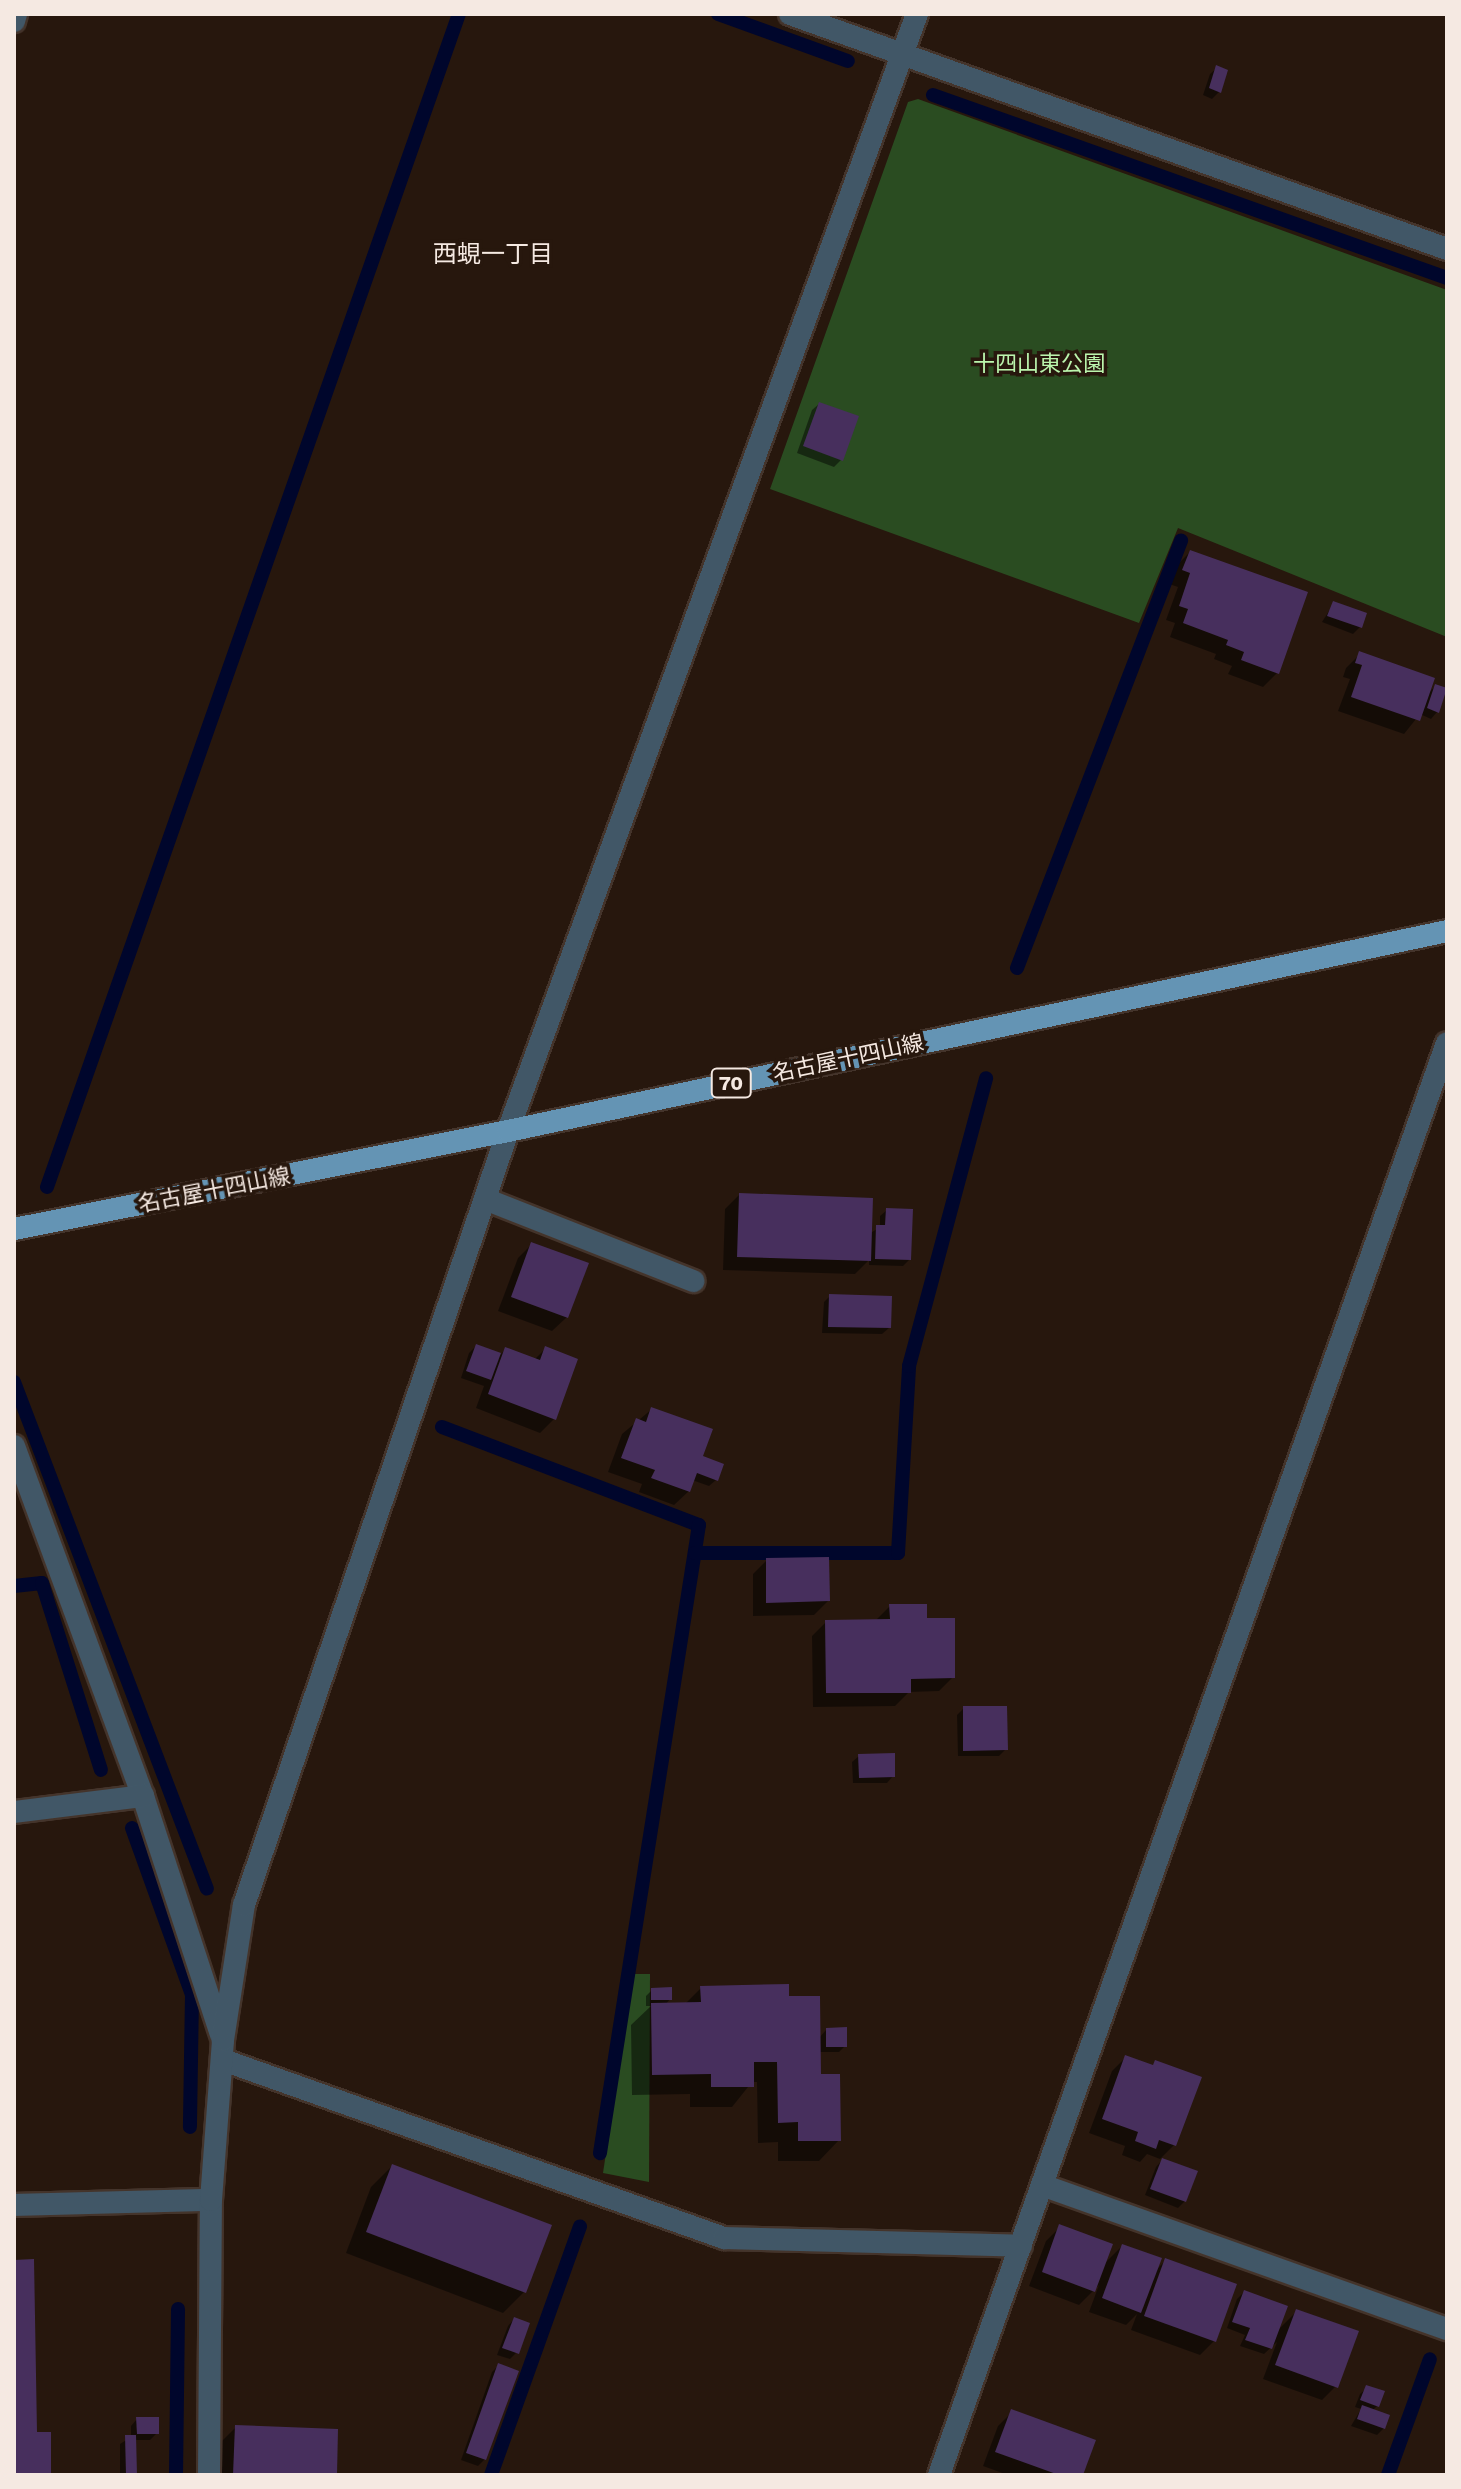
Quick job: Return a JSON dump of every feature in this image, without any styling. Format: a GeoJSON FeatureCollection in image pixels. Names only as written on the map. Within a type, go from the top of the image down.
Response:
{"type":"FeatureCollection","features":[{"type":"Feature","properties":{"kind":"main road","name":"名古屋十四山線"},"geometry":{"type":"LineString","coordinates":[[14,1229],[508,1131],[1447,931]]}},
{"type":"Feature","properties":{"kind":"street"},"geometry":{"type":"LineString","coordinates":[[14,21],[16,14]]}},
{"type":"Feature","properties":{"kind":"street"},"geometry":{"type":"LineString","coordinates":[[790,14],[1447,249]]}},
{"type":"Feature","properties":{"kind":"street"},"geometry":{"type":"LineString","coordinates":[[209,2475],[211,2200],[223,2050],[244,1905],[508,1131],[917,14]]}},
{"type":"Feature","properties":{"kind":"street"},"geometry":{"type":"LineString","coordinates":[[939,2475],[1447,1043]]}},
{"type":"Feature","properties":{"kind":"street"},"geometry":{"type":"LineString","coordinates":[[485,1199],[693,1281]]}},
{"type":"Feature","properties":{"kind":"street"},"geometry":{"type":"LineString","coordinates":[[14,1446],[143,1796],[223,2050]]}},
{"type":"Feature","properties":{"kind":"street"},"geometry":{"type":"LineString","coordinates":[[14,1812],[143,1796]]}},
{"type":"Feature","properties":{"kind":"street"},"geometry":{"type":"LineString","coordinates":[[223,2050],[724,2238],[1021,2246]]}},
{"type":"Feature","properties":{"kind":"street"},"geometry":{"type":"LineString","coordinates":[[1042,2185],[1447,2329]]}},
{"type":"Feature","properties":{"kind":"street"},"geometry":{"type":"LineString","coordinates":[[14,2205],[211,2200]]}},
{"type":"Feature","properties":{"kind":"green space","name":"十四山東公園"},"geometry":{"type":"Polygon","coordinates":[[[918,99],[1447,290],[1447,637],[1178,528],[1139,623],[770,489],[908,102],[918,99]]]}},
{"type":"Feature","properties":{"kind":"green space"},"geometry":{"type":"Polygon","coordinates":[[[633,1974],[650,1974],[649,2182],[603,2173],[633,1974]]]}},
{"type":"Feature","properties":{"kind":"building"},"geometry":{"type":"Polygon","coordinates":[[[1216,65],[1228,70],[1221,93],[1209,88],[1216,65]]]}},
{"type":"Feature","properties":{"kind":"building"},"geometry":{"type":"Polygon","coordinates":[[[819,402],[859,416],[843,461],[803,446],[819,402]]]}},
{"type":"Feature","properties":{"kind":"building"},"geometry":{"type":"Polygon","coordinates":[[[1190,550],[1308,592],[1279,674],[1241,660],[1244,652],[1226,645],[1228,640],[1183,623],[1188,609],[1179,606],[1190,573],[1182,570],[1190,550]]]}},
{"type":"Feature","properties":{"kind":"building"},"geometry":{"type":"Polygon","coordinates":[[[1333,601],[1367,613],[1362,628],[1327,616],[1333,601]]]}},
{"type":"Feature","properties":{"kind":"building"},"geometry":{"type":"Polygon","coordinates":[[[1359,651],[1435,678],[1420,721],[1351,697],[1362,665],[1355,663],[1359,651]]]}},
{"type":"Feature","properties":{"kind":"building"},"geometry":{"type":"Polygon","coordinates":[[[1435,684],[1447,688],[1439,713],[1427,708],[1435,684]]]}},
{"type":"Feature","properties":{"kind":"building"},"geometry":{"type":"Polygon","coordinates":[[[739,1193],[873,1198],[871,1261],[737,1257],[739,1193]]]}},
{"type":"Feature","properties":{"kind":"building"},"geometry":{"type":"Polygon","coordinates":[[[886,1208],[913,1209],[911,1260],[875,1259],[876,1225],[885,1225],[886,1208]]]}},
{"type":"Feature","properties":{"kind":"building"},"geometry":{"type":"Polygon","coordinates":[[[531,1242],[589,1263],[568,1318],[511,1297],[531,1242]]]}},
{"type":"Feature","properties":{"kind":"building"},"geometry":{"type":"Polygon","coordinates":[[[829,1294],[892,1296],[891,1328],[828,1327],[829,1294]]]}},
{"type":"Feature","properties":{"kind":"building"},"geometry":{"type":"Polygon","coordinates":[[[476,1344],[501,1353],[491,1380],[466,1371],[476,1344]]]}},
{"type":"Feature","properties":{"kind":"building"},"geometry":{"type":"Polygon","coordinates":[[[545,1346],[578,1359],[556,1420],[488,1394],[505,1347],[540,1360],[545,1346]]]}},
{"type":"Feature","properties":{"kind":"building"},"geometry":{"type":"Polygon","coordinates":[[[651,1407],[713,1429],[703,1456],[724,1464],[718,1481],[697,1473],[690,1492],[651,1478],[655,1470],[621,1458],[636,1418],[646,1422],[651,1407]]]}},
{"type":"Feature","properties":{"kind":"building"},"geometry":{"type":"Polygon","coordinates":[[[829,1557],[830,1601],[766,1603],[766,1558],[829,1557]]]}},
{"type":"Feature","properties":{"kind":"building"},"geometry":{"type":"Polygon","coordinates":[[[889,1604],[927,1604],[927,1618],[955,1618],[955,1678],[911,1679],[911,1693],[826,1693],[825,1620],[890,1619],[889,1604]]]}},
{"type":"Feature","properties":{"kind":"building"},"geometry":{"type":"Polygon","coordinates":[[[963,1706],[1007,1706],[1008,1750],[963,1751],[963,1706]]]}},
{"type":"Feature","properties":{"kind":"building"},"geometry":{"type":"Polygon","coordinates":[[[895,1753],[895,1777],[859,1778],[858,1754],[895,1753]]]}},
{"type":"Feature","properties":{"kind":"building"},"geometry":{"type":"Polygon","coordinates":[[[789,1984],[789,1996],[820,1996],[821,2074],[840,2074],[841,2141],[798,2141],[798,2122],[778,2123],[777,2062],[754,2062],[754,2087],[711,2087],[711,2074],[652,2075],[651,2003],[701,2002],[700,1986],[789,1984]]]}},
{"type":"Feature","properties":{"kind":"building"},"geometry":{"type":"Polygon","coordinates":[[[672,1987],[672,2000],[651,2000],[651,1988],[672,1987]]]}},
{"type":"Feature","properties":{"kind":"building"},"geometry":{"type":"Polygon","coordinates":[[[847,2027],[847,2047],[826,2047],[826,2028],[847,2027]]]}},
{"type":"Feature","properties":{"kind":"building"},"geometry":{"type":"Polygon","coordinates":[[[1125,2055],[1153,2065],[1155,2060],[1202,2077],[1176,2146],[1159,2140],[1156,2149],[1135,2141],[1138,2132],[1102,2119],[1125,2055]]]}},
{"type":"Feature","properties":{"kind":"building"},"geometry":{"type":"Polygon","coordinates":[[[1162,2158],[1198,2171],[1186,2202],[1150,2189],[1162,2158]]]}},
{"type":"Feature","properties":{"kind":"building"},"geometry":{"type":"Polygon","coordinates":[[[392,2164],[552,2225],[526,2293],[366,2232],[392,2164]]]}},
{"type":"Feature","properties":{"kind":"building"},"geometry":{"type":"Polygon","coordinates":[[[1059,2224],[1113,2244],[1095,2292],[1042,2272],[1059,2224]]]}},
{"type":"Feature","properties":{"kind":"building"},"geometry":{"type":"Polygon","coordinates":[[[1122,2244],[1162,2258],[1141,2313],[1102,2298],[1122,2244]]]}},
{"type":"Feature","properties":{"kind":"building"},"geometry":{"type":"Polygon","coordinates":[[[1165,2258],[1237,2284],[1216,2342],[1144,2316],[1165,2258]]]}},
{"type":"Feature","properties":{"kind":"building"},"geometry":{"type":"Polygon","coordinates":[[[34,2259],[37,2432],[51,2432],[51,2475],[14,2475],[14,2260],[34,2259]]]}},
{"type":"Feature","properties":{"kind":"building"},"geometry":{"type":"Polygon","coordinates":[[[1244,2290],[1288,2306],[1272,2349],[1245,2340],[1250,2328],[1232,2322],[1244,2290]]]}},
{"type":"Feature","properties":{"kind":"building"},"geometry":{"type":"Polygon","coordinates":[[[1296,2309],[1359,2331],[1338,2388],[1275,2365],[1296,2309]]]}},
{"type":"Feature","properties":{"kind":"building"},"geometry":{"type":"Polygon","coordinates":[[[514,2317],[530,2323],[519,2354],[502,2348],[514,2317]]]}},
{"type":"Feature","properties":{"kind":"building"},"geometry":{"type":"Polygon","coordinates":[[[498,2363],[519,2371],[486,2460],[466,2453],[498,2363]]]}},
{"type":"Feature","properties":{"kind":"building"},"geometry":{"type":"Polygon","coordinates":[[[1366,2385],[1385,2391],[1379,2407],[1360,2400],[1366,2385]]]}},
{"type":"Feature","properties":{"kind":"building"},"geometry":{"type":"Polygon","coordinates":[[[1362,2405],[1390,2415],[1385,2429],[1357,2419],[1362,2405]]]}},
{"type":"Feature","properties":{"kind":"building"},"geometry":{"type":"Polygon","coordinates":[[[1011,2409],[1096,2440],[1083,2475],[1059,2475],[995,2452],[1011,2409]]]}},
{"type":"Feature","properties":{"kind":"building"},"geometry":{"type":"Polygon","coordinates":[[[136,2417],[159,2417],[159,2434],[137,2434],[136,2417]]]}},
{"type":"Feature","properties":{"kind":"building"},"geometry":{"type":"Polygon","coordinates":[[[235,2425],[338,2429],[337,2475],[233,2475],[235,2425]]]}},
{"type":"Feature","properties":{"kind":"building"},"geometry":{"type":"Polygon","coordinates":[[[125,2435],[136,2435],[137,2475],[126,2475],[125,2435]]]}},
{"type":"Feature","properties":{"kind":"waterway"},"geometry":{"type":"LineString","coordinates":[[47,1187],[459,14]]}},
{"type":"Feature","properties":{"kind":"waterway"},"geometry":{"type":"LineString","coordinates":[[718,14],[848,61]]}},
{"type":"Feature","properties":{"kind":"waterway"},"geometry":{"type":"LineString","coordinates":[[933,95],[1447,278]]}},
{"type":"Feature","properties":{"kind":"waterway"},"geometry":{"type":"LineString","coordinates":[[1017,968],[1181,540]]}},
{"type":"Feature","properties":{"kind":"waterway"},"geometry":{"type":"LineString","coordinates":[[695,1553],[898,1553],[909,1366],[986,1078]]}},
{"type":"Feature","properties":{"kind":"waterway"},"geometry":{"type":"LineString","coordinates":[[14,1382],[207,1889]]}},
{"type":"Feature","properties":{"kind":"waterway"},"geometry":{"type":"LineString","coordinates":[[442,1427],[699,1525],[600,2153]]}},
{"type":"Feature","properties":{"kind":"waterway"},"geometry":{"type":"LineString","coordinates":[[14,1586],[42,1583],[101,1770]]}},
{"type":"Feature","properties":{"kind":"waterway"},"geometry":{"type":"LineString","coordinates":[[132,1828],[192,1995],[190,2127]]}},
{"type":"Feature","properties":{"kind":"waterway"},"geometry":{"type":"LineString","coordinates":[[491,2475],[580,2226]]}},
{"type":"Feature","properties":{"kind":"waterway"},"geometry":{"type":"LineString","coordinates":[[176,2475],[178,2309]]}},
{"type":"Feature","properties":{"kind":"waterway"},"geometry":{"type":"LineString","coordinates":[[1388,2475],[1430,2359]]}},
{"type":"Feature","properties":{"kind":"district","name":"西蜆一丁目"},"geometry":{"type":"Point","coordinates":[493,255]}}]}
